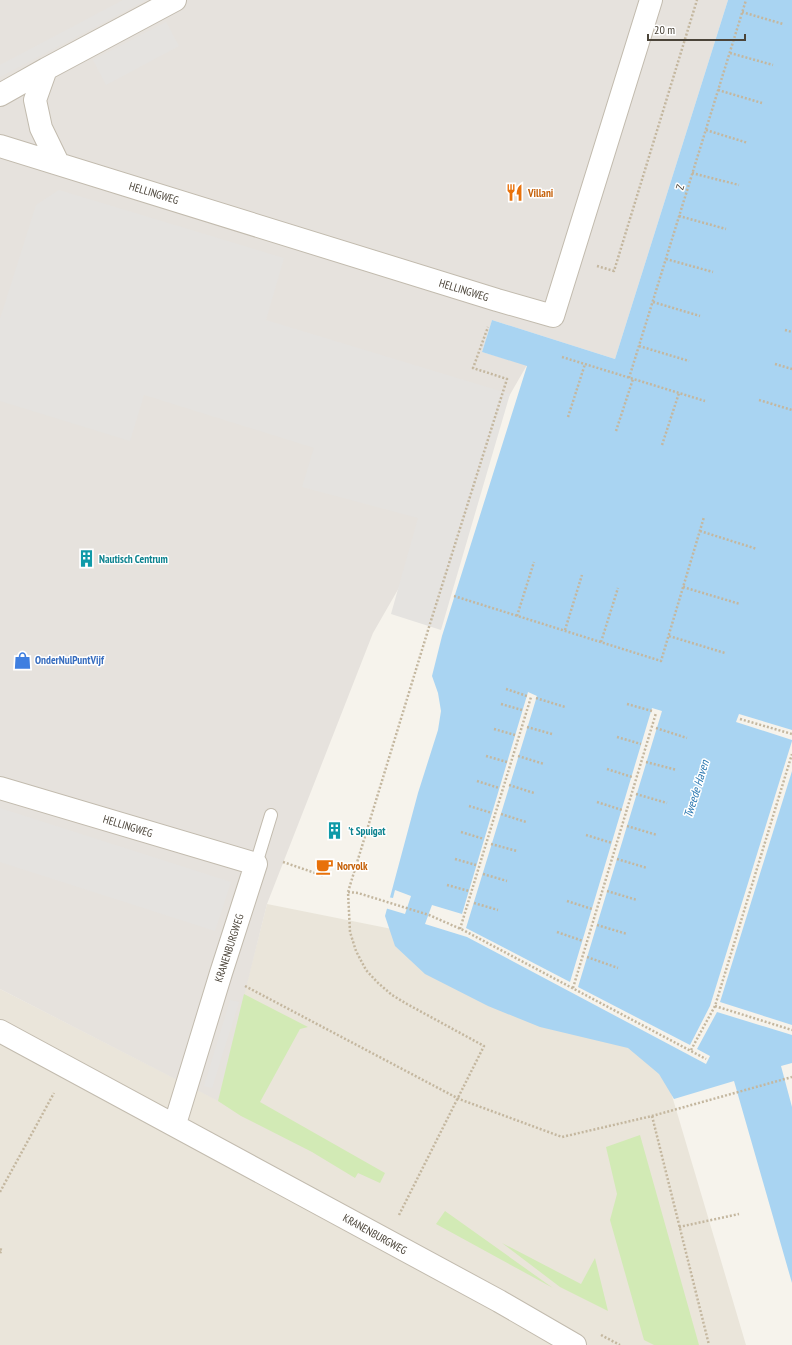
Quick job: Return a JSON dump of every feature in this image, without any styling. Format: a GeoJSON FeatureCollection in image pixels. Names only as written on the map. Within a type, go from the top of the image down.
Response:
{"type":"FeatureCollection","features":[{"type":"Feature","properties":{"kind":"street"},"geometry":{"type":"LineString","coordinates":[[0,95],[175,0]]}},
{"type":"Feature","properties":{"kind":"street","name":"HELLINGWEG"},"geometry":{"type":"LineString","coordinates":[[0,146],[553,316],[651,0]]}},
{"type":"Feature","properties":{"kind":"street"},"geometry":{"type":"LineString","coordinates":[[46,69],[35,100],[41,128],[58,163]]}},
{"type":"Feature","properties":{"kind":"street","name":"HELLINGWEG"},"geometry":{"type":"LineString","coordinates":[[0,788],[258,859]]}},
{"type":"Feature","properties":{"kind":"street","name":"KRANENBURGWEG"},"geometry":{"type":"LineString","coordinates":[[175,1124],[258,859]]}},
{"type":"Feature","properties":{"kind":"street","name":"KRANENBURGWEG"},"geometry":{"type":"LineString","coordinates":[[0,1031],[175,1124],[575,1345]]}},
{"type":"Feature","properties":{"kind":"lane"},"geometry":{"type":"LineString","coordinates":[[258,859],[271,815]]}},
{"type":"Feature","properties":{"kind":"path"},"geometry":{"type":"LineString","coordinates":[[571,258],[614,271],[697,0]]}},
{"type":"Feature","properties":{"kind":"path","name":"Z"},"geometry":{"type":"LineString","coordinates":[[616,431],[639,346],[746,0]]}},
{"type":"Feature","properties":{"kind":"path"},"geometry":{"type":"LineString","coordinates":[[742,12],[783,24]]}},
{"type":"Feature","properties":{"kind":"path"},"geometry":{"type":"LineString","coordinates":[[730,53],[773,65]]}},
{"type":"Feature","properties":{"kind":"path"},"geometry":{"type":"LineString","coordinates":[[718,90],[762,103]]}},
{"type":"Feature","properties":{"kind":"path"},"geometry":{"type":"LineString","coordinates":[[706,130],[748,143]]}},
{"type":"Feature","properties":{"kind":"path"},"geometry":{"type":"LineString","coordinates":[[692,173],[739,185]]}},
{"type":"Feature","properties":{"kind":"path"},"geometry":{"type":"LineString","coordinates":[[679,216],[726,229]]}},
{"type":"Feature","properties":{"kind":"path"},"geometry":{"type":"LineString","coordinates":[[666,259],[713,272]]}},
{"type":"Feature","properties":{"kind":"path"},"geometry":{"type":"LineString","coordinates":[[386,1240],[484,1046],[392,995],[366,970],[350,932],[348,892],[429,627],[508,379],[473,368],[497,300]]}},
{"type":"Feature","properties":{"kind":"path"},"geometry":{"type":"LineString","coordinates":[[653,302],[700,316]]}},
{"type":"Feature","properties":{"kind":"path"},"geometry":{"type":"LineString","coordinates":[[785,330],[792,332]]}},
{"type":"Feature","properties":{"kind":"path"},"geometry":{"type":"LineString","coordinates":[[639,346],[689,361]]}},
{"type":"Feature","properties":{"kind":"path"},"geometry":{"type":"LineString","coordinates":[[562,357],[705,401]]}},
{"type":"Feature","properties":{"kind":"path"},"geometry":{"type":"LineString","coordinates":[[568,417],[585,364]]}},
{"type":"Feature","properties":{"kind":"path"},"geometry":{"type":"LineString","coordinates":[[775,364],[792,369]]}},
{"type":"Feature","properties":{"kind":"path"},"geometry":{"type":"LineString","coordinates":[[662,445],[679,393]]}},
{"type":"Feature","properties":{"kind":"path"},"geometry":{"type":"LineString","coordinates":[[760,400],[792,410]]}},
{"type":"Feature","properties":{"kind":"path"},"geometry":{"type":"LineString","coordinates":[[454,596],[662,661],[704,516]]}},
{"type":"Feature","properties":{"kind":"path"},"geometry":{"type":"LineString","coordinates":[[700,532],[757,548]]}},
{"type":"Feature","properties":{"kind":"path"},"geometry":{"type":"LineString","coordinates":[[518,616],[534,562]]}},
{"type":"Feature","properties":{"kind":"path"},"geometry":{"type":"LineString","coordinates":[[565,630],[582,575]]}},
{"type":"Feature","properties":{"kind":"path"},"geometry":{"type":"LineString","coordinates":[[683,587],[740,604]]}},
{"type":"Feature","properties":{"kind":"path"},"geometry":{"type":"LineString","coordinates":[[601,642],[618,588]]}},
{"type":"Feature","properties":{"kind":"path"},"geometry":{"type":"LineString","coordinates":[[669,636],[725,653]]}},
{"type":"Feature","properties":{"kind":"path"},"geometry":{"type":"LineString","coordinates":[[506,689],[527,696]]}},
{"type":"Feature","properties":{"kind":"path"},"geometry":{"type":"LineString","coordinates":[[460,929],[531,697]]}},
{"type":"Feature","properties":{"kind":"path"},"geometry":{"type":"LineString","coordinates":[[536,698],[565,707]]}},
{"type":"Feature","properties":{"kind":"path"},"geometry":{"type":"LineString","coordinates":[[502,704],[522,710]]}},
{"type":"Feature","properties":{"kind":"path"},"geometry":{"type":"LineString","coordinates":[[627,704],[652,711]]}},
{"type":"Feature","properties":{"kind":"path"},"geometry":{"type":"LineString","coordinates":[[572,988],[656,713]]}},
{"type":"Feature","properties":{"kind":"path"},"geometry":{"type":"LineString","coordinates":[[740,719],[792,734]]}},
{"type":"Feature","properties":{"kind":"path"},"geometry":{"type":"LineString","coordinates":[[527,727],[552,734]]}},
{"type":"Feature","properties":{"kind":"path"},"geometry":{"type":"LineString","coordinates":[[656,728],[687,738]]}},
{"type":"Feature","properties":{"kind":"path"},"geometry":{"type":"LineString","coordinates":[[494,729],[515,735]]}},
{"type":"Feature","properties":{"kind":"path"},"geometry":{"type":"LineString","coordinates":[[617,737],[642,744]]}},
{"type":"Feature","properties":{"kind":"path"},"geometry":{"type":"LineString","coordinates":[[691,1050],[715,1006],[792,754]]}},
{"type":"Feature","properties":{"kind":"path"},"geometry":{"type":"LineString","coordinates":[[486,756],[507,762]]}},
{"type":"Feature","properties":{"kind":"path"},"geometry":{"type":"LineString","coordinates":[[518,756],[544,764]]}},
{"type":"Feature","properties":{"kind":"path"},"geometry":{"type":"LineString","coordinates":[[646,762],[677,770]]}},
{"type":"Feature","properties":{"kind":"path"},"geometry":{"type":"LineString","coordinates":[[607,769],[632,777]]}},
{"type":"Feature","properties":{"kind":"path"},"geometry":{"type":"LineString","coordinates":[[477,781],[499,788]]}},
{"type":"Feature","properties":{"kind":"path"},"geometry":{"type":"LineString","coordinates":[[509,785],[534,793]]}},
{"type":"Feature","properties":{"kind":"path"},"geometry":{"type":"LineString","coordinates":[[636,794],[667,803]]}},
{"type":"Feature","properties":{"kind":"path"},"geometry":{"type":"LineString","coordinates":[[597,802],[622,810]]}},
{"type":"Feature","properties":{"kind":"path"},"geometry":{"type":"LineString","coordinates":[[469,806],[492,813]]}},
{"type":"Feature","properties":{"kind":"path"},"geometry":{"type":"LineString","coordinates":[[501,814],[526,822]]}},
{"type":"Feature","properties":{"kind":"path"},"geometry":{"type":"LineString","coordinates":[[627,826],[657,835]]}},
{"type":"Feature","properties":{"kind":"path"},"geometry":{"type":"LineString","coordinates":[[461,832],[484,839]]}},
{"type":"Feature","properties":{"kind":"path"},"geometry":{"type":"LineString","coordinates":[[586,835],[612,843]]}},
{"type":"Feature","properties":{"kind":"path"},"geometry":{"type":"LineString","coordinates":[[492,844],[517,852]]}},
{"type":"Feature","properties":{"kind":"path"},"geometry":{"type":"LineString","coordinates":[[258,859],[324,876],[325,871]]}},
{"type":"Feature","properties":{"kind":"path"},"geometry":{"type":"LineString","coordinates":[[455,859],[476,865]]}},
{"type":"Feature","properties":{"kind":"path"},"geometry":{"type":"LineString","coordinates":[[617,859],[647,868]]}},
{"type":"Feature","properties":{"kind":"path"},"geometry":{"type":"LineString","coordinates":[[483,874],[507,881]]}},
{"type":"Feature","properties":{"kind":"path"},"geometry":{"type":"LineString","coordinates":[[447,885],[469,891]]}},
{"type":"Feature","properties":{"kind":"path"},"geometry":{"type":"LineString","coordinates":[[606,891],[637,900]]}},
{"type":"Feature","properties":{"kind":"path"},"geometry":{"type":"LineString","coordinates":[[348,892],[429,915],[460,929],[706,1059]]}},
{"type":"Feature","properties":{"kind":"path"},"geometry":{"type":"LineString","coordinates":[[567,901],[592,909]]}},
{"type":"Feature","properties":{"kind":"path"},"geometry":{"type":"LineString","coordinates":[[474,903],[498,910]]}},
{"type":"Feature","properties":{"kind":"path"},"geometry":{"type":"LineString","coordinates":[[597,925],[627,934]]}},
{"type":"Feature","properties":{"kind":"path"},"geometry":{"type":"LineString","coordinates":[[557,932],[583,940]]}},
{"type":"Feature","properties":{"kind":"path"},"geometry":{"type":"LineString","coordinates":[[587,957],[618,968]]}},
{"type":"Feature","properties":{"kind":"path"},"geometry":{"type":"LineString","coordinates":[[221,974],[458,1099],[562,1137],[652,1116],[792,1077]]}},
{"type":"Feature","properties":{"kind":"path"},"geometry":{"type":"LineString","coordinates":[[715,1006],[792,1030]]}},
{"type":"Feature","properties":{"kind":"path"},"geometry":{"type":"LineString","coordinates":[[0,1192],[68,1067]]}},
{"type":"Feature","properties":{"kind":"path"},"geometry":{"type":"LineString","coordinates":[[652,1116],[709,1345]]}},
{"type":"Feature","properties":{"kind":"path"},"geometry":{"type":"LineString","coordinates":[[680,1226],[739,1214]]}},
{"type":"Feature","properties":{"kind":"path"},"geometry":{"type":"LineString","coordinates":[[0,1249],[2,1250],[0,1252]]}},
{"type":"Feature","properties":{"kind":"shaded area"},"geometry":{"type":"Polygon","coordinates":[[[0,0],[728,0],[615,359],[492,320],[482,352],[527,365],[373,633],[267,904],[218,1101],[0,989],[0,0]]]}},
{"type":"Feature","properties":{"kind":"shaded area"},"geometry":{"type":"Polygon","coordinates":[[[123,0],[146,0],[0,77],[0,65],[123,0]]]}},
{"type":"Feature","properties":{"kind":"shaded area"},"geometry":{"type":"Polygon","coordinates":[[[166,22],[179,46],[106,85],[93,60],[166,22]]]}},
{"type":"Feature","properties":{"kind":"shaded area"},"geometry":{"type":"Polygon","coordinates":[[[59,190],[284,258],[266,320],[510,394],[441,630],[391,614],[418,518],[302,487],[314,448],[144,395],[130,441],[0,401],[0,319],[36,205],[59,190]]]}},
{"type":"Feature","properties":{"kind":"shaded area"},"geometry":{"type":"Polygon","coordinates":[[[0,808],[231,882],[215,931],[0,862],[0,808]]]}},
{"type":"Feature","properties":{"kind":"shaded area"},"geometry":{"type":"Polygon","coordinates":[[[267,904],[412,933],[659,1052],[746,1345],[0,1345],[0,989],[217,1100],[267,904]]]}},
{"type":"Feature","properties":{"kind":"shaded area"},"geometry":{"type":"Polygon","coordinates":[[[230,1000],[239,1002],[212,1088],[204,1086],[230,1000]]]}},
{"type":"Feature","properties":{"kind":"green space"},"geometry":{"type":"Polygon","coordinates":[[[244,994],[308,1027],[300,1029],[260,1102],[385,1173],[380,1183],[358,1173],[355,1178],[312,1152],[241,1116],[218,1101],[244,994]]]}},
{"type":"Feature","properties":{"kind":"green space"},"geometry":{"type":"Polygon","coordinates":[[[640,1135],[699,1345],[654,1345],[644,1340],[610,1220],[617,1194],[606,1147],[640,1135]]]}},
{"type":"Feature","properties":{"kind":"green space"},"geometry":{"type":"Polygon","coordinates":[[[445,1211],[553,1288],[436,1224],[445,1211]]]}},
{"type":"Feature","properties":{"kind":"green space"},"geometry":{"type":"Polygon","coordinates":[[[502,1243],[581,1284],[595,1258],[608,1311],[560,1287],[502,1243]]]}},
{"type":"Feature","properties":{"kind":"water","name":"Tweede Haven"},"geometry":{"type":"Polygon","coordinates":[[[728,0],[792,0],[792,1063],[781,1066],[792,1107],[792,1283],[734,1081],[674,1099],[659,1074],[628,1048],[540,1027],[488,1006],[425,974],[395,946],[385,916],[418,793],[438,730],[441,711],[438,693],[432,676],[442,636],[527,366],[482,352],[492,320],[615,359],[728,0]]]}},
{"type":"Feature","properties":{"kind":"pier"},"geometry":{"type":"Polygon","coordinates":[[[528,692],[537,696],[466,928],[570,982],[652,708],[662,711],[578,987],[690,1045],[710,1006],[792,741],[792,771],[720,1002],[792,1025],[792,1035],[717,1012],[697,1049],[710,1056],[706,1064],[467,937],[425,924],[432,905],[462,914],[528,692]]]}},
{"type":"Feature","properties":{"kind":"pier"},"geometry":{"type":"Polygon","coordinates":[[[739,714],[792,730],[792,740],[736,722],[739,714]]]}},
{"type":"Feature","properties":{"kind":"pier"},"geometry":{"type":"Polygon","coordinates":[[[395,890],[411,896],[405,914],[385,908],[388,897],[393,898],[395,890]]]}},
{"type":"Feature","properties":{"kind":"place","name":"Villani"},"geometry":{"type":"Point","coordinates":[515,193]}},
{"type":"Feature","properties":{"kind":"place","name":"Nautisch Centrum"},"geometry":{"type":"Point","coordinates":[86,559]}},
{"type":"Feature","properties":{"kind":"place","name":"OnderNulPuntVijf"},"geometry":{"type":"Point","coordinates":[22,660]}},
{"type":"Feature","properties":{"kind":"place","name":"'t Spuigat"},"geometry":{"type":"Point","coordinates":[335,831]}},
{"type":"Feature","properties":{"kind":"place","name":"Norvolk"},"geometry":{"type":"Point","coordinates":[324,866]}}]}
